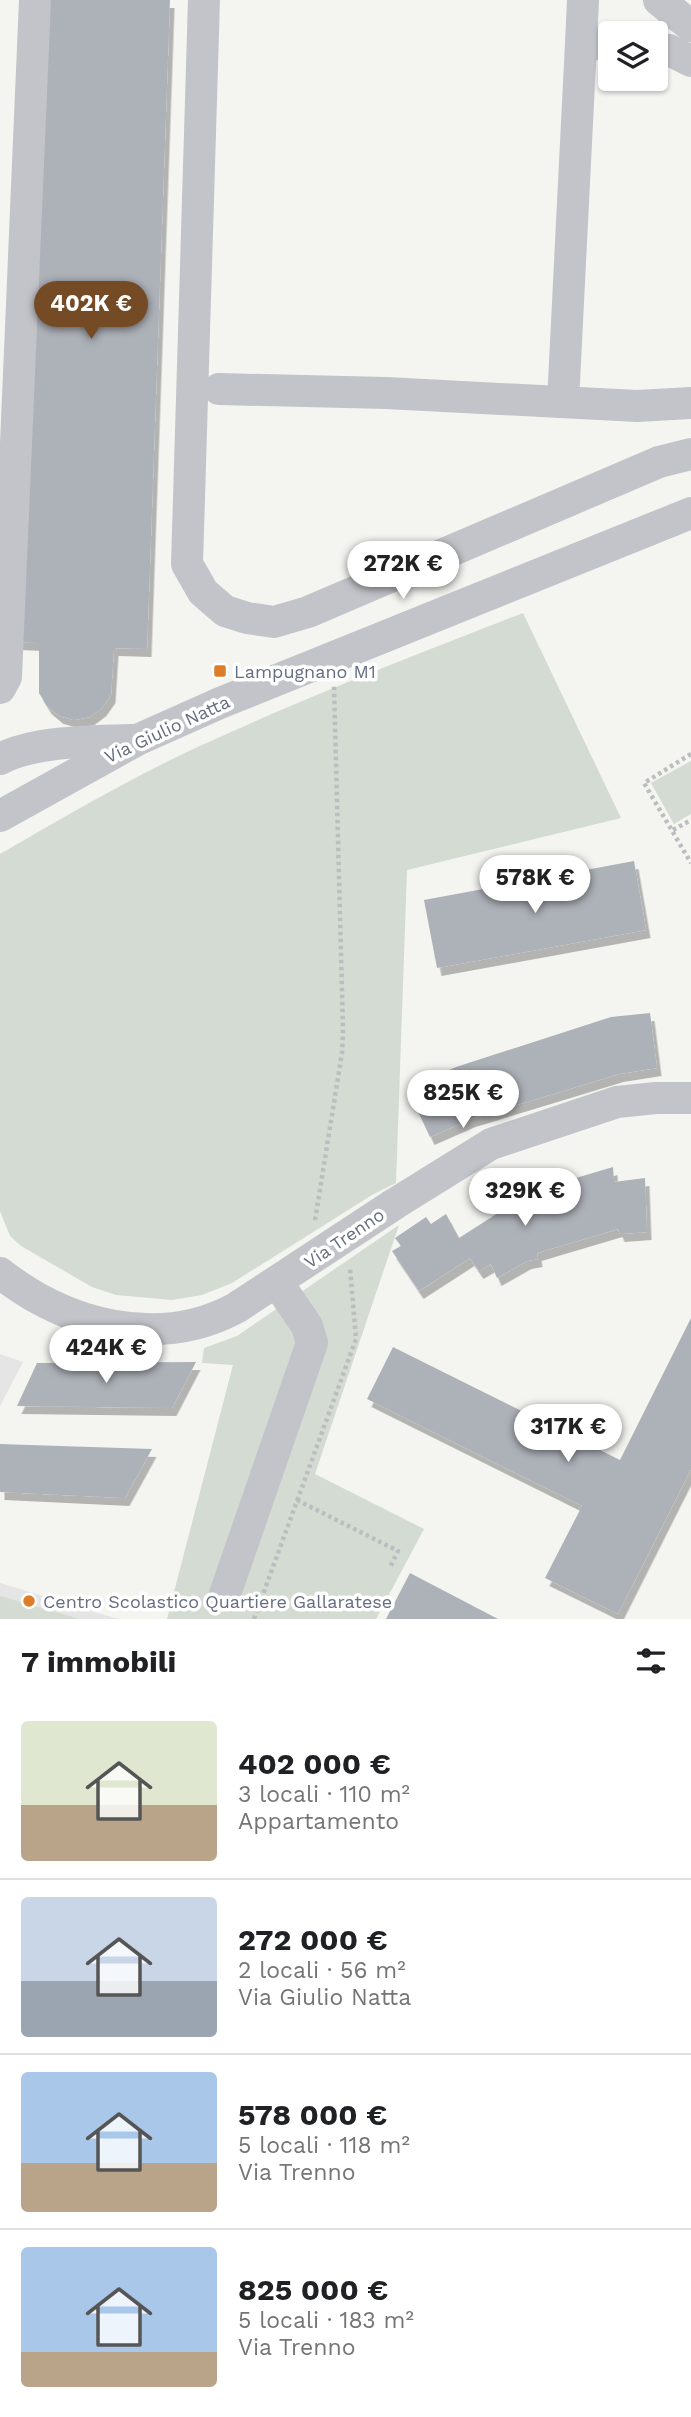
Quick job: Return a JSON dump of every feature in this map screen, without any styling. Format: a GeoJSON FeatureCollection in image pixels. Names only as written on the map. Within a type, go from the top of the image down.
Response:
{"type":"FeatureCollection","features":[{"type":"Feature","properties":{"kind":"street"},"geometry":{"type":"LineString","coordinates":[[0,688],[6,677],[3,639],[35,0]]}},
{"type":"Feature","properties":{"kind":"street"},"geometry":{"type":"LineString","coordinates":[[204,0],[187,564],[203,592],[225,611],[247,618],[274,622],[308,612],[659,462],[691,442]]}},
{"type":"Feature","properties":{"kind":"street"},"geometry":{"type":"LineString","coordinates":[[563,402],[596,44],[583,0]]}},
{"type":"Feature","properties":{"kind":"street"},"geometry":{"type":"LineString","coordinates":[[659,0],[691,26]]}},
{"type":"Feature","properties":{"kind":"street"},"geometry":{"type":"LineString","coordinates":[[668,50],[691,61]]}},
{"type":"Feature","properties":{"kind":"street"},"geometry":{"type":"LineString","coordinates":[[219,389],[386,393],[637,406],[691,403]]}},
{"type":"Feature","properties":{"kind":"street"},"geometry":{"type":"LineString","coordinates":[[659,462],[691,454]]}},
{"type":"Feature","properties":{"kind":"street","name":"Via Giulio Natta"},"geometry":{"type":"LineString","coordinates":[[0,816],[137,740],[220,703],[691,513]]}},
{"type":"Feature","properties":{"kind":"street"},"geometry":{"type":"LineString","coordinates":[[0,759],[12,752],[74,742],[137,740]]}},
{"type":"Feature","properties":{"kind":"street","name":"Via Trenno"},"geometry":{"type":"LineString","coordinates":[[0,1273],[55,1308],[108,1327],[135,1329],[181,1326],[212,1320],[236,1308],[396,1203],[506,1137],[617,1102],[691,1098]]}},
{"type":"Feature","properties":{"kind":"street"},"geometry":{"type":"LineString","coordinates":[[225,1594],[312,1342],[307,1326],[277,1282]]}},
{"type":"Feature","properties":{"kind":"path"},"geometry":{"type":"LineString","coordinates":[[308,1262],[344,1030],[334,681]]}},
{"type":"Feature","properties":{"kind":"path"},"geometry":{"type":"LineString","coordinates":[[691,754],[644,783],[691,863]]}},
{"type":"Feature","properties":{"kind":"path"},"geometry":{"type":"LineString","coordinates":[[673,830],[691,820]]}},
{"type":"Feature","properties":{"kind":"path"},"geometry":{"type":"LineString","coordinates":[[254,1619],[356,1339],[350,1265]]}},
{"type":"Feature","properties":{"kind":"path"},"geometry":{"type":"LineString","coordinates":[[297,1500],[398,1551],[390,1567]]}},
{"type":"Feature","properties":{"kind":"shaded area"},"geometry":{"type":"Polygon","coordinates":[[[523,613],[621,818],[407,870],[396,1183],[372,1195],[232,1283],[202,1295],[172,1300],[116,1295],[92,1287],[21,1246],[10,1236],[0,1211],[0,854],[74,811],[202,745],[321,693],[523,613]]]}},
{"type":"Feature","properties":{"kind":"shaded area"},"geometry":{"type":"Polygon","coordinates":[[[691,761],[691,814],[674,824],[651,783],[691,761]]]}},
{"type":"Feature","properties":{"kind":"shaded area"},"geometry":{"type":"Polygon","coordinates":[[[399,1225],[315,1474],[424,1529],[376,1619],[167,1619],[233,1365],[202,1363],[204,1348],[237,1336],[399,1225]]]}},
{"type":"Feature","properties":{"kind":"shaded area"},"geometry":{"type":"Polygon","coordinates":[[[0,1354],[23,1362],[0,1406],[0,1354]]]}},
{"type":"Feature","properties":{"kind":"shaded area","name":"Centro Scolastico Quartiere Gallaratese"},"geometry":{"type":"Polygon","coordinates":[[[0,1583],[118,1619],[0,1619],[0,1583]]]}},
{"type":"Feature","properties":{"kind":"shaded area"},"geometry":{"type":"Polygon","coordinates":[[[0,1596],[80,1619],[0,1619],[0,1596]]]}},
{"type":"Feature","properties":{"kind":"building"},"geometry":{"type":"Polygon","coordinates":[[[35,0],[170,0],[147,649],[114,648],[111,695],[102,708],[90,717],[74,720],[59,716],[47,706],[39,693],[39,643],[14,642],[35,0]]]}},
{"type":"Feature","properties":{"kind":"building"},"geometry":{"type":"Polygon","coordinates":[[[634,861],[646,930],[437,968],[424,900],[634,861]]]}},
{"type":"Feature","properties":{"kind":"building"},"geometry":{"type":"Polygon","coordinates":[[[650,1013],[657,1068],[619,1074],[471,1119],[430,1137],[407,1088],[456,1067],[611,1017],[650,1013]]]}},
{"type":"Feature","properties":{"kind":"building"},"geometry":{"type":"Polygon","coordinates":[[[613,1167],[614,1182],[645,1178],[647,1232],[620,1234],[618,1229],[537,1253],[538,1259],[527,1261],[497,1278],[491,1264],[479,1271],[470,1258],[419,1291],[392,1251],[401,1246],[395,1238],[426,1217],[431,1224],[446,1214],[459,1238],[498,1213],[495,1202],[533,1192],[535,1202],[578,1188],[576,1178],[613,1167]]]}},
{"type":"Feature","properties":{"kind":"building"},"geometry":{"type":"Polygon","coordinates":[[[691,1318],[691,1469],[618,1614],[545,1578],[582,1506],[367,1399],[393,1347],[620,1460],[691,1318]]]}},
{"type":"Feature","properties":{"kind":"building"},"geometry":{"type":"Polygon","coordinates":[[[196,1362],[172,1408],[17,1406],[37,1363],[196,1362]]]}},
{"type":"Feature","properties":{"kind":"building"},"geometry":{"type":"Polygon","coordinates":[[[0,1444],[152,1449],[125,1498],[0,1492],[0,1444]]]}},
{"type":"Feature","properties":{"kind":"building"},"geometry":{"type":"Polygon","coordinates":[[[410,1573],[498,1619],[386,1619],[410,1573]]]}},
{"type":"Feature","properties":{"kind":"place","name":"Lampugnano M1"},"geometry":{"type":"Point","coordinates":[220,671]}},
{"type":"Feature","properties":{"kind":"place","name":"Centro Scolastico Quartiere Gallaratese"},"geometry":{"type":"Point","coordinates":[29,1601]}}]}
